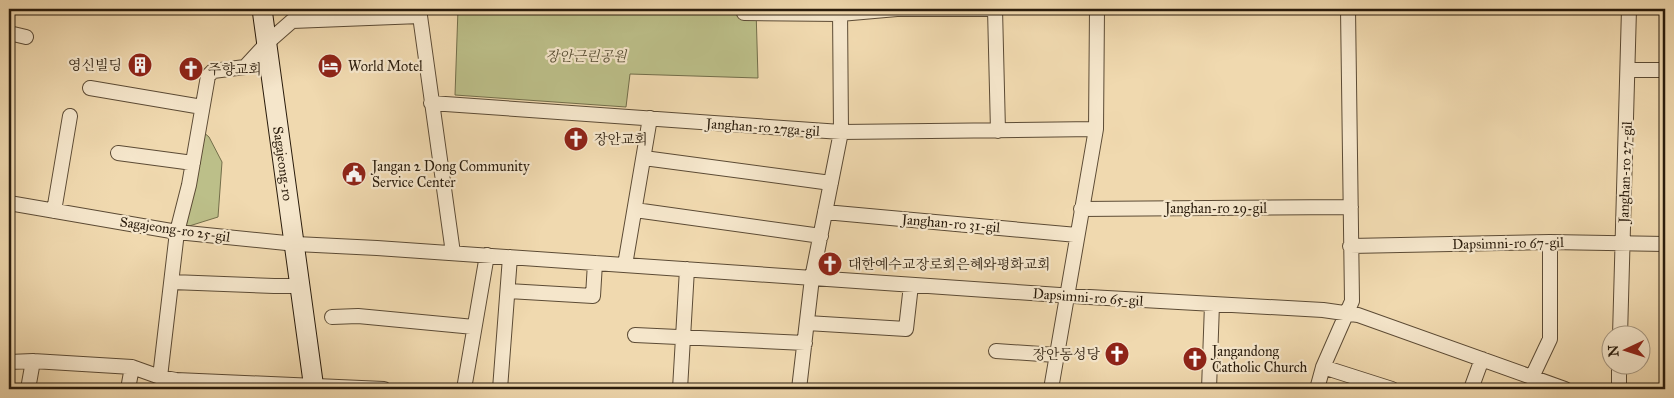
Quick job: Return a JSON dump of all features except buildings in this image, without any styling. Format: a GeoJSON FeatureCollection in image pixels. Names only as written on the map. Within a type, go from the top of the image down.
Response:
{"type":"FeatureCollection","features":[{"type":"Feature","properties":{"kind":"main road","name":"Sagajeong-ro"},"geometry":{"type":"LineString","coordinates":[[262,9],[296,244],[314,387]]}},
{"type":"Feature","properties":{"kind":"street"},"geometry":{"type":"LineString","coordinates":[[744,13],[898,9],[994,9],[998,130]]}},
{"type":"Feature","properties":{"kind":"street"},"geometry":{"type":"LineString","coordinates":[[1051,389],[1096,129],[1097,9]]}},
{"type":"Feature","properties":{"kind":"street"},"geometry":{"type":"LineString","coordinates":[[1317,389],[1323,367],[1352,301],[1348,9]]}},
{"type":"Feature","properties":{"kind":"street","name":"Janghan-ro 27-gil"},"geometry":{"type":"LineString","coordinates":[[1620,326],[1629,9]]}},
{"type":"Feature","properties":{"kind":"street"},"geometry":{"type":"LineString","coordinates":[[799,389],[812,278],[841,132],[840,11]]}},
{"type":"Feature","properties":{"kind":"street"},"geometry":{"type":"LineString","coordinates":[[160,377],[177,232],[193,163],[208,76],[213,71],[245,67],[268,42],[292,21],[420,16],[453,253]]}},
{"type":"Feature","properties":{"kind":"street"},"geometry":{"type":"LineString","coordinates":[[9,33],[26,36]]}},
{"type":"Feature","properties":{"kind":"street"},"geometry":{"type":"LineString","coordinates":[[1628,70],[1665,70]]}},
{"type":"Feature","properties":{"kind":"street"},"geometry":{"type":"LineString","coordinates":[[90,88],[202,107]]}},
{"type":"Feature","properties":{"kind":"street","name":"Janghan-ro 27ga-gil"},"geometry":{"type":"LineString","coordinates":[[431,103],[841,132],[1096,129]]}},
{"type":"Feature","properties":{"kind":"street"},"geometry":{"type":"LineString","coordinates":[[54,211],[70,116]]}},
{"type":"Feature","properties":{"kind":"street"},"geometry":{"type":"LineString","coordinates":[[626,265],[650,118]]}},
{"type":"Feature","properties":{"kind":"street"},"geometry":{"type":"LineString","coordinates":[[118,153],[193,163]]}},
{"type":"Feature","properties":{"kind":"street"},"geometry":{"type":"LineString","coordinates":[[644,158],[831,184]]}},
{"type":"Feature","properties":{"kind":"street","name":"Sagajeong-ro 25-gil"},"geometry":{"type":"LineString","coordinates":[[9,203],[177,232],[296,244]]}},
{"type":"Feature","properties":{"kind":"street","name":"Janghan-ro 29-gil"},"geometry":{"type":"LineString","coordinates":[[1081,209],[1351,207]]}},
{"type":"Feature","properties":{"kind":"street"},"geometry":{"type":"LineString","coordinates":[[635,210],[821,236]]}},
{"type":"Feature","properties":{"kind":"street","name":"Janghan-ro 31-gil"},"geometry":{"type":"LineString","coordinates":[[826,212],[1077,235]]}},
{"type":"Feature","properties":{"kind":"street"},"geometry":{"type":"LineString","coordinates":[[1532,377],[1550,339],[1550,242]]}},
{"type":"Feature","properties":{"kind":"street","name":"Dapsimni-ro 67-gil"},"geometry":{"type":"LineString","coordinates":[[1350,246],[1550,242],[1665,244]]}},
{"type":"Feature","properties":{"kind":"street","name":"Dapsimni-ro 65-gil"},"geometry":{"type":"LineString","coordinates":[[296,244],[453,253],[1066,296],[1323,310],[1358,315],[1566,389]]}},
{"type":"Feature","properties":{"kind":"street"},"geometry":{"type":"LineString","coordinates":[[464,389],[488,256]]}},
{"type":"Feature","properties":{"kind":"street"},"geometry":{"type":"LineString","coordinates":[[500,389],[510,257]]}},
{"type":"Feature","properties":{"kind":"street"},"geometry":{"type":"LineString","coordinates":[[508,291],[593,296],[595,263]]}},
{"type":"Feature","properties":{"kind":"street"},"geometry":{"type":"LineString","coordinates":[[680,389],[687,269]]}},
{"type":"Feature","properties":{"kind":"street"},"geometry":{"type":"LineString","coordinates":[[172,282],[301,286]]}},
{"type":"Feature","properties":{"kind":"street"},"geometry":{"type":"LineString","coordinates":[[807,324],[906,329],[911,285]]}},
{"type":"Feature","properties":{"kind":"street"},"geometry":{"type":"LineString","coordinates":[[1208,389],[1212,304]]}},
{"type":"Feature","properties":{"kind":"street"},"geometry":{"type":"LineString","coordinates":[[332,317],[358,316],[474,327]]}},
{"type":"Feature","properties":{"kind":"street"},"geometry":{"type":"LineString","coordinates":[[635,335],[805,343]]}},
{"type":"Feature","properties":{"kind":"street"},"geometry":{"type":"LineString","coordinates":[[996,351],[1056,355]]}},
{"type":"Feature","properties":{"kind":"street"},"geometry":{"type":"LineString","coordinates":[[1471,389],[1482,359]]}},
{"type":"Feature","properties":{"kind":"street"},"geometry":{"type":"LineString","coordinates":[[9,362],[33,361],[132,367],[160,377],[185,380],[384,389]]}},
{"type":"Feature","properties":{"kind":"street"},"geometry":{"type":"LineString","coordinates":[[28,389],[33,361]]}},
{"type":"Feature","properties":{"kind":"street"},"geometry":{"type":"LineString","coordinates":[[128,389],[132,367]]}},
{"type":"Feature","properties":{"kind":"street"},"geometry":{"type":"LineString","coordinates":[[1323,367],[1392,389]]}},
{"type":"Feature","properties":{"kind":"street"},"geometry":{"type":"LineString","coordinates":[[1619,376],[1619,389]]}},
{"type":"Feature","properties":{"kind":"green space","name":"장안근린공원"},"geometry":{"type":"Polygon","coordinates":[[[458,9],[756,9],[758,78],[630,74],[626,107],[455,95],[458,9]]]}},
{"type":"Feature","properties":{"kind":"green space"},"geometry":{"type":"Polygon","coordinates":[[[202,131],[209,137],[222,162],[218,217],[186,227],[202,131]]]}},
{"type":"Feature","properties":{"kind":"place","name":"영신빌딩"},"geometry":{"type":"Point","coordinates":[140,65]}},
{"type":"Feature","properties":{"kind":"place","name":"World Motel"},"geometry":{"type":"Point","coordinates":[330,66]}},
{"type":"Feature","properties":{"kind":"place","name":"주향교회"},"geometry":{"type":"Point","coordinates":[191,69]}},
{"type":"Feature","properties":{"kind":"place","name":"장안교회"},"geometry":{"type":"Point","coordinates":[576,139]}},
{"type":"Feature","properties":{"kind":"place","name":"Jangan 2 Dong Community Service Center"},"geometry":{"type":"Point","coordinates":[354,174]}},
{"type":"Feature","properties":{"kind":"place","name":"대한예수교장로회은혜와평화교회"},"geometry":{"type":"Point","coordinates":[830,264]}},
{"type":"Feature","properties":{"kind":"place","name":"장안동성당"},"geometry":{"type":"Point","coordinates":[1117,354]}},
{"type":"Feature","properties":{"kind":"place","name":"Jangandong Catholic Church"},"geometry":{"type":"Point","coordinates":[1195,359]}}]}
